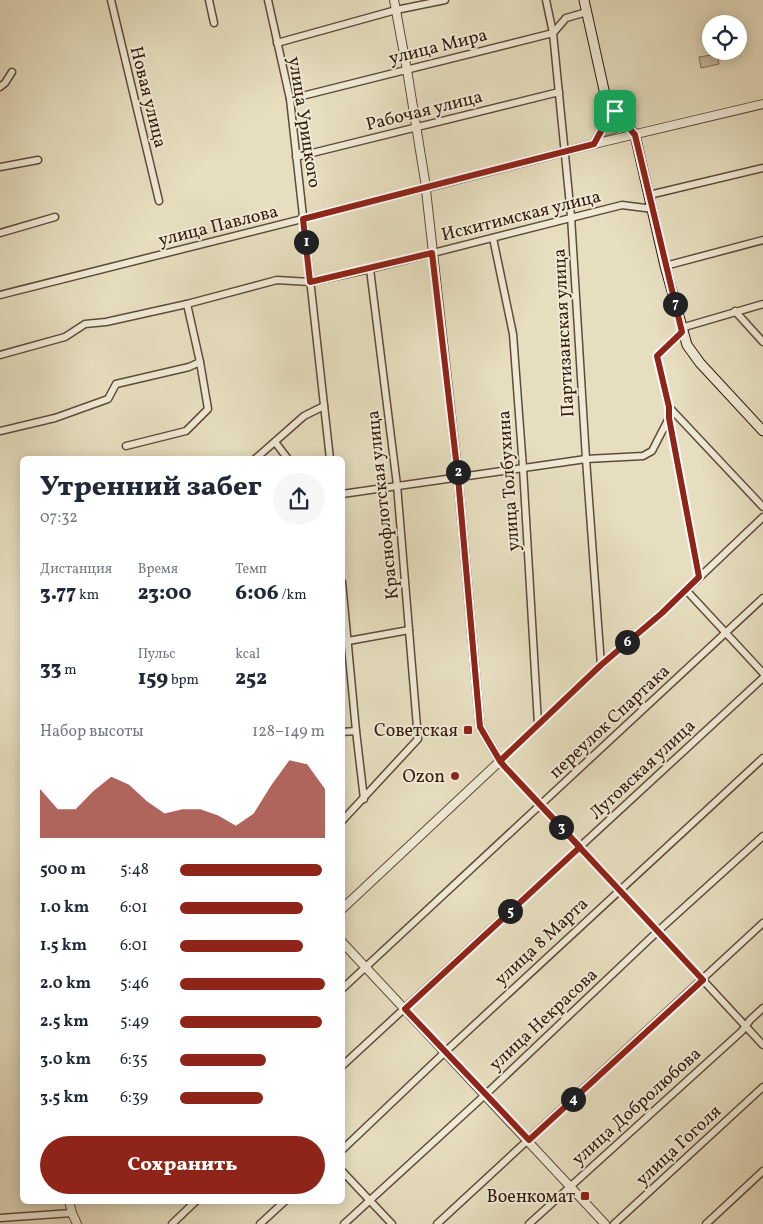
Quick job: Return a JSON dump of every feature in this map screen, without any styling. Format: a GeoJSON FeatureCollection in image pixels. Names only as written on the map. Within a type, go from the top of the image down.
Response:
{"type":"FeatureCollection","features":[{"type":"Feature","properties":{"kind":"main road"},"geometry":{"type":"LineString","coordinates":[[584,0],[606,99],[635,135],[665,266],[687,345],[700,363],[763,431]]}},
{"type":"Feature","properties":{"kind":"street","name":"Новая улица"},"geometry":{"type":"LineString","coordinates":[[111,0],[159,201]]}},
{"type":"Feature","properties":{"kind":"street"},"geometry":{"type":"LineString","coordinates":[[209,0],[214,23]]}},
{"type":"Feature","properties":{"kind":"street","name":"улица Урицкого"},"geometry":{"type":"LineString","coordinates":[[268,0],[290,99],[330,456]]}},
{"type":"Feature","properties":{"kind":"street"},"geometry":{"type":"LineString","coordinates":[[394,0],[426,188],[458,477],[480,727],[500,761],[763,1045]]}},
{"type":"Feature","properties":{"kind":"street"},"geometry":{"type":"LineString","coordinates":[[277,42],[396,10],[445,0]]}},
{"type":"Feature","properties":{"kind":"street","name":"Партизанская улица"},"geometry":{"type":"LineString","coordinates":[[546,0],[553,33],[571,216],[601,665]]}},
{"type":"Feature","properties":{"kind":"street","name":"улица Мира"},"geometry":{"type":"LineString","coordinates":[[290,99],[553,33],[566,18],[587,12]]}},
{"type":"Feature","properties":{"kind":"street"},"geometry":{"type":"LineString","coordinates":[[0,87],[12,72]]}},
{"type":"Feature","properties":{"kind":"street","name":"Рабочая улица"},"geometry":{"type":"LineString","coordinates":[[296,157],[559,92]]}},
{"type":"Feature","properties":{"kind":"street"},"geometry":{"type":"LineString","coordinates":[[594,144],[606,122],[606,99]]}},
{"type":"Feature","properties":{"kind":"street","name":"улица Павлова"},"geometry":{"type":"LineString","coordinates":[[0,295],[426,188],[564,151],[763,104]]}},
{"type":"Feature","properties":{"kind":"street"},"geometry":{"type":"LineString","coordinates":[[0,167],[38,160]]}},
{"type":"Feature","properties":{"kind":"street"},"geometry":{"type":"LineString","coordinates":[[649,195],[763,168]]}},
{"type":"Feature","properties":{"kind":"street","name":"Искитимская улица"},"geometry":{"type":"LineString","coordinates":[[0,355],[65,337],[85,324],[106,322],[187,304],[277,280],[310,282],[370,269],[622,204],[653,210]]}},
{"type":"Feature","properties":{"kind":"street"},"geometry":{"type":"LineString","coordinates":[[0,233],[55,217]]}},
{"type":"Feature","properties":{"kind":"street","name":"улица Толбухина"},"geometry":{"type":"LineString","coordinates":[[493,238],[513,334],[538,724]]}},
{"type":"Feature","properties":{"kind":"street"},"geometry":{"type":"LineString","coordinates":[[665,266],[763,240]]}},
{"type":"Feature","properties":{"kind":"street","name":"Краснофлотская улица"},"geometry":{"type":"LineString","coordinates":[[364,799],[418,739],[397,485],[370,269]]}},
{"type":"Feature","properties":{"kind":"street"},"geometry":{"type":"LineString","coordinates":[[126,446],[186,431],[208,409],[187,304]]}},
{"type":"Feature","properties":{"kind":"street"},"geometry":{"type":"LineString","coordinates":[[699,577],[669,418],[669,407],[657,356],[682,330],[735,311],[763,304]]}},
{"type":"Feature","properties":{"kind":"street"},"geometry":{"type":"LineString","coordinates":[[735,311],[763,342]]}},
{"type":"Feature","properties":{"kind":"street"},"geometry":{"type":"LineString","coordinates":[[0,431],[55,418],[108,399],[116,384],[189,367],[200,362]]}},
{"type":"Feature","properties":{"kind":"street"},"geometry":{"type":"LineString","coordinates":[[259,456],[304,416],[324,406]]}},
{"type":"Feature","properties":{"kind":"street"},"geometry":{"type":"LineString","coordinates":[[669,407],[763,507]]}},
{"type":"Feature","properties":{"kind":"street"},"geometry":{"type":"LineString","coordinates":[[345,494],[586,459],[643,456],[652,451],[669,418]]}},
{"type":"Feature","properties":{"kind":"street"},"geometry":{"type":"LineString","coordinates":[[275,442],[286,456]]}},
{"type":"Feature","properties":{"kind":"street"},"geometry":{"type":"LineString","coordinates":[[345,906],[601,665],[686,590],[763,517]]}},
{"type":"Feature","properties":{"kind":"street"},"geometry":{"type":"LineString","coordinates":[[686,590],[763,673]]}},
{"type":"Feature","properties":{"kind":"street","name":"переулок Спартака"},"geometry":{"type":"LineString","coordinates":[[345,986],[763,598]]}},
{"type":"Feature","properties":{"kind":"street"},"geometry":{"type":"LineString","coordinates":[[345,612],[364,799],[345,818]]}},
{"type":"Feature","properties":{"kind":"street"},"geometry":{"type":"LineString","coordinates":[[345,644],[348,641],[409,630]]}},
{"type":"Feature","properties":{"kind":"street","name":"Луговская улица"},"geometry":{"type":"LineString","coordinates":[[345,1063],[763,678]]}},
{"type":"Feature","properties":{"kind":"street"},"geometry":{"type":"LineString","coordinates":[[345,732],[356,731]]}},
{"type":"Feature","properties":{"kind":"street","name":"улица 8 Марта"},"geometry":{"type":"LineString","coordinates":[[345,1147],[619,889],[763,758]]}},
{"type":"Feature","properties":{"kind":"street","name":"улица Некрасова"},"geometry":{"type":"LineString","coordinates":[[344,1224],[763,836]]}},
{"type":"Feature","properties":{"kind":"street"},"geometry":{"type":"LineString","coordinates":[[437,1224],[763,923]]}},
{"type":"Feature","properties":{"kind":"street"},"geometry":{"type":"LineString","coordinates":[[345,945],[606,1224]]}},
{"type":"Feature","properties":{"kind":"street","name":"улица Добролюбова"},"geometry":{"type":"LineString","coordinates":[[528,1224],[746,1026],[763,1008]]}},
{"type":"Feature","properties":{"kind":"street","name":"улица Гоголя"},"geometry":{"type":"LineString","coordinates":[[614,1224],[763,1087]]}},
{"type":"Feature","properties":{"kind":"street"},"geometry":{"type":"LineString","coordinates":[[706,1224],[763,1171]]}},
{"type":"Feature","properties":{"kind":"street"},"geometry":{"type":"LineString","coordinates":[[345,1174],[392,1224]]}},
{"type":"Feature","properties":{"kind":"street"},"geometry":{"type":"LineString","coordinates":[[70,1204],[78,1224]]}},
{"type":"Feature","properties":{"kind":"street"},"geometry":{"type":"LineString","coordinates":[[172,1224],[193,1204]]}},
{"type":"Feature","properties":{"kind":"street"},"geometry":{"type":"LineString","coordinates":[[260,1224],[282,1204]]}},
{"type":"Feature","properties":{"kind":"street"},"geometry":{"type":"LineString","coordinates":[[0,1218],[72,1213]]}},
{"type":"Feature","properties":{"kind":"green space"},"geometry":{"type":"Polygon","coordinates":[[[702,56],[702,60],[718,60],[719,64],[701,68],[699,57],[702,56]]]}},
{"type":"Feature","properties":{"kind":"green space"},"geometry":{"type":"Polygon","coordinates":[[[610,107],[620,130],[600,138],[610,107]]]}},
{"type":"Feature","properties":{"kind":"place","name":"Советская"},"geometry":{"type":"Point","coordinates":[468,730]}},
{"type":"Feature","properties":{"kind":"place","name":"Ozon"},"geometry":{"type":"Point","coordinates":[455,776]}},
{"type":"Feature","properties":{"kind":"place","name":"Военкомат"},"geometry":{"type":"Point","coordinates":[585,1196]}},
{"type":"Feature","properties":{"kind":"route"},"geometry":{"type":"LineString","coordinates":[[615,111],[606,99],[606,122],[594,144],[303,219],[310,282],[432,253],[458,477],[480,727],[486,741],[500,761],[505,767],[541,805],[619,889],[703,980],[529,1140],[405,1009],[580,847],[505,767],[500,761],[601,665],[662,613],[699,577],[669,418],[669,407],[657,356],[682,332],[635,135],[615,111]]}}]}
